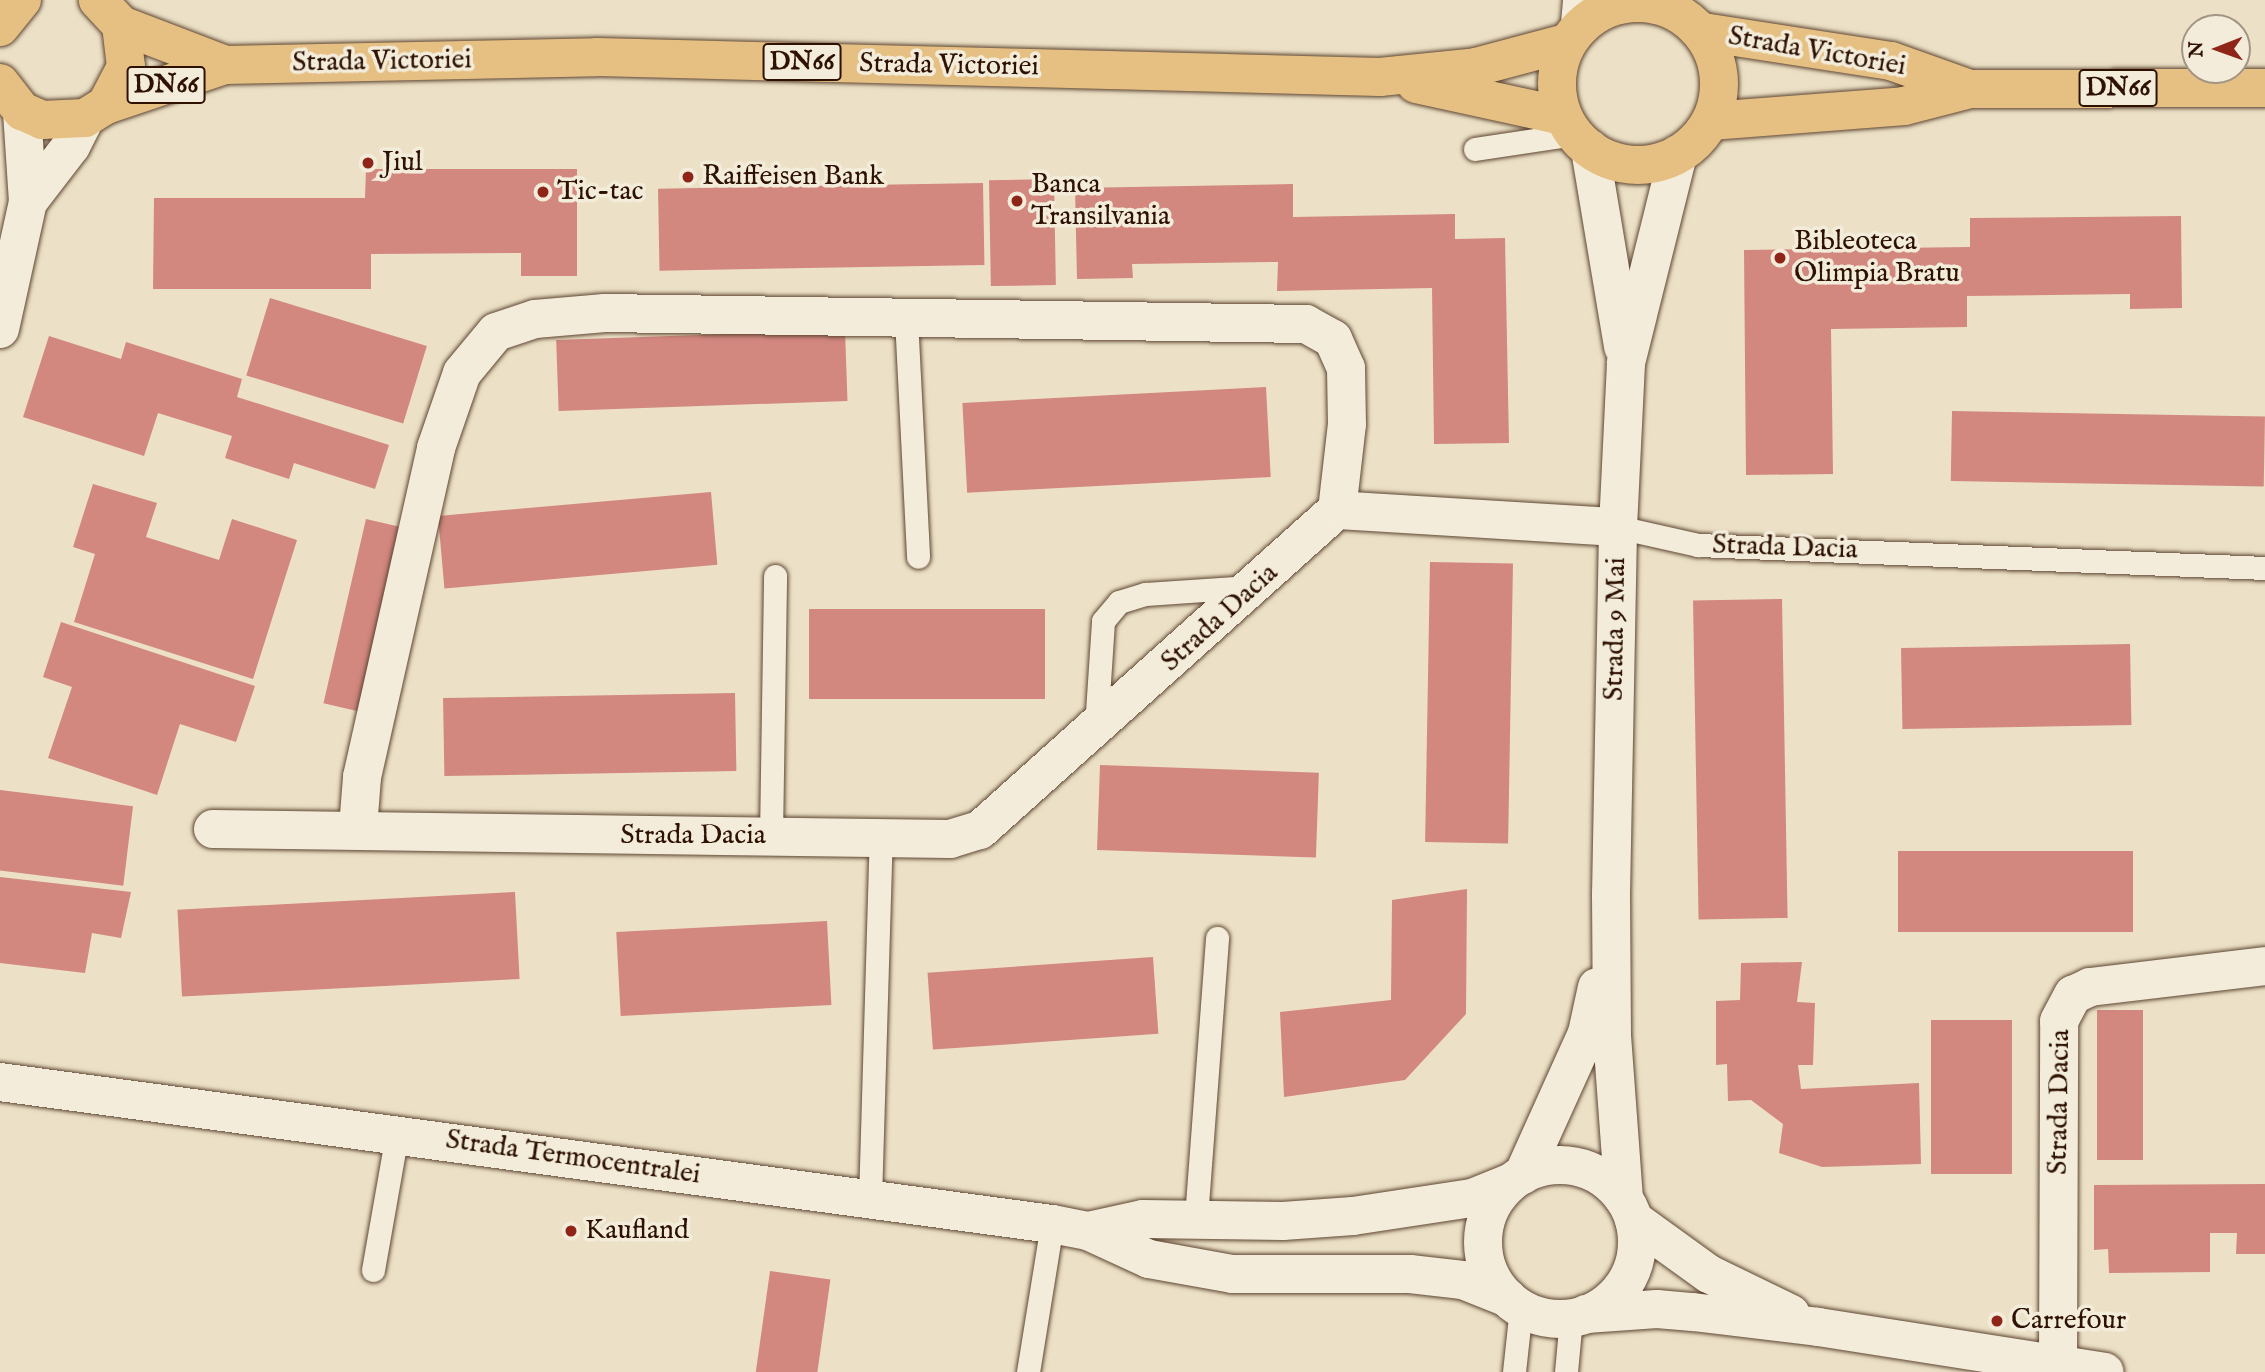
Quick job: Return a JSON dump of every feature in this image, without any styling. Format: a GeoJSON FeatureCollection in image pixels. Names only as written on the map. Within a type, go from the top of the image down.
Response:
{"type":"FeatureCollection","features":[{"type":"Feature","properties":{"kind":"main road","name":"Strada Victoriei"},"geometry":{"type":"LineString","coordinates":[[11,97],[42,120],[96,111],[225,65],[597,57],[1380,77],[1476,67],[1618,7],[1657,2],[1686,16],[1703,32],[1715,52],[1720,76],[1719,99],[1711,121],[1904,106],[1970,89],[2265,88]]}},
{"type":"Feature","properties":{"kind":"main road","name":"Strada Victoriei"},"geometry":{"type":"LineString","coordinates":[[109,13],[225,65]]}},
{"type":"Feature","properties":{"kind":"main road"},"geometry":{"type":"LineString","coordinates":[[96,111],[126,68],[109,13]]}},
{"type":"Feature","properties":{"kind":"main road"},"geometry":{"type":"LineString","coordinates":[[1576,23],[1556,79],[1576,133]]}},
{"type":"Feature","properties":{"kind":"main road","name":"Strada Victoriei"},"geometry":{"type":"LineString","coordinates":[[1703,32],[1891,61],[1970,89]]}},
{"type":"Feature","properties":{"kind":"main road","name":"Strada Victoriei"},"geometry":{"type":"LineString","coordinates":[[1380,77],[1576,133],[1633,164],[1678,154]]}},
{"type":"Feature","properties":{"kind":"main road"},"geometry":{"type":"LineString","coordinates":[[1678,154],[1711,121]]}},
{"type":"Feature","properties":{"kind":"street"},"geometry":{"type":"LineString","coordinates":[[0,329],[28,202],[11,97]]}},
{"type":"Feature","properties":{"kind":"street"},"geometry":{"type":"LineString","coordinates":[[28,202],[96,111]]}},
{"type":"Feature","properties":{"kind":"street","name":"Strada 9 Mai"},"geometry":{"type":"LineString","coordinates":[[1576,133],[1626,363]]}},
{"type":"Feature","properties":{"kind":"street","name":"Strada 9 Mai"},"geometry":{"type":"LineString","coordinates":[[1629,1209],[1612,1037],[1611,895],[1618,527],[1626,363],[1678,154]]}},
{"type":"Feature","properties":{"kind":"street"},"geometry":{"type":"LineString","coordinates":[[358,828],[362,777],[436,448],[462,373],[496,332],[535,319],[604,313],[1306,324],[1334,338],[1346,368],[1347,424],[1337,510]]}},
{"type":"Feature","properties":{"kind":"street","name":"Strada Dacia"},"geometry":{"type":"LineString","coordinates":[[213,829],[358,828],[950,839],[980,830],[1256,587],[1337,510],[1618,527]]}},
{"type":"Feature","properties":{"kind":"street","name":"Strada 9 Mai"},"geometry":{"type":"LineString","coordinates":[[1515,1179],[1587,1033],[1611,895]]}},
{"type":"Feature","properties":{"kind":"street","name":"Strada Dacia"},"geometry":{"type":"LineString","coordinates":[[2058,1365],[2059,1021],[2073,995],[2090,987],[2265,966]]}},
{"type":"Feature","properties":{"kind":"street","name":"Strada Termocentralei"},"geometry":{"type":"LineString","coordinates":[[0,1082],[1070,1227],[1143,1219],[1283,1221],[1353,1216],[1472,1198],[1515,1179]]}},
{"type":"Feature","properties":{"kind":"street"},"geometry":{"type":"LineString","coordinates":[[0,1112],[57,1088]]}},
{"type":"Feature","properties":{"kind":"street"},"geometry":{"type":"LineString","coordinates":[[1818,1327],[1709,1274],[1629,1209],[1590,1170],[1544,1166],[1515,1179],[1489,1213],[1484,1235],[1490,1269],[1515,1303],[1536,1315],[1578,1316],[1657,1309],[1818,1327],[2104,1372]]}},
{"type":"Feature","properties":{"kind":"street"},"geometry":{"type":"LineString","coordinates":[[1578,1316],[1607,1303],[1623,1287],[1638,1243],[1629,1209]]}},
{"type":"Feature","properties":{"kind":"street","name":"Strada Termocentralei"},"geometry":{"type":"LineString","coordinates":[[1070,1227],[1149,1259],[1232,1274],[1410,1273],[1463,1280],[1515,1303]]}},
{"type":"Feature","properties":{"kind":"lane"},"geometry":{"type":"LineString","coordinates":[[1475,149],[1576,133]]}},
{"type":"Feature","properties":{"kind":"lane"},"geometry":{"type":"LineString","coordinates":[[906,318],[918,557]]}},
{"type":"Feature","properties":{"kind":"lane","name":"Strada Dacia"},"geometry":{"type":"LineString","coordinates":[[1618,527],[1698,545],[2265,568]]}},
{"type":"Feature","properties":{"kind":"lane"},"geometry":{"type":"LineString","coordinates":[[771,836],[775,576]]}},
{"type":"Feature","properties":{"kind":"lane"},"geometry":{"type":"LineString","coordinates":[[1096,728],[1103,621],[1119,602],[1146,594],[1256,587]]}},
{"type":"Feature","properties":{"kind":"lane"},"geometry":{"type":"LineString","coordinates":[[870,1200],[881,839]]}},
{"type":"Feature","properties":{"kind":"lane"},"geometry":{"type":"LineString","coordinates":[[1196,1218],[1217,938]]}},
{"type":"Feature","properties":{"kind":"lane"},"geometry":{"type":"LineString","coordinates":[[373,1270],[397,1134]]}},
{"type":"Feature","properties":{"kind":"lane"},"geometry":{"type":"LineString","coordinates":[[1028,1372],[1070,1227]]}},
{"type":"Feature","properties":{"kind":"lane"},"geometry":{"type":"LineString","coordinates":[[1514,1372],[1515,1303]]}},
{"type":"Feature","properties":{"kind":"lane"},"geometry":{"type":"LineString","coordinates":[[1566,1372],[1578,1316]]}},
{"type":"Feature","properties":{"kind":"building"},"geometry":{"type":"Polygon","coordinates":[[[366,169],[577,169],[577,276],[521,276],[521,253],[371,254],[371,289],[153,289],[154,198],[365,198],[366,169]]]}},
{"type":"Feature","properties":{"kind":"building"},"geometry":{"type":"Polygon","coordinates":[[[1054,179],[1056,285],[991,286],[989,180],[1054,179]]]}},
{"type":"Feature","properties":{"kind":"building"},"geometry":{"type":"Polygon","coordinates":[[[983,183],[984,265],[659,271],[658,189],[983,183]]]}},
{"type":"Feature","properties":{"kind":"building"},"geometry":{"type":"Polygon","coordinates":[[[1293,184],[1293,217],[1455,214],[1455,239],[1505,238],[1509,443],[1434,444],[1432,288],[1277,291],[1278,262],[1132,264],[1133,278],[1077,279],[1075,188],[1293,184]]]}},
{"type":"Feature","properties":{"kind":"building"},"geometry":{"type":"Polygon","coordinates":[[[2181,216],[2182,308],[2130,309],[2130,294],[1967,296],[1967,327],[1831,329],[1833,474],[1746,475],[1744,250],[1970,247],[1970,218],[2181,216]]]}},
{"type":"Feature","properties":{"kind":"building"},"geometry":{"type":"Polygon","coordinates":[[[270,298],[427,346],[403,423],[246,375],[270,298]]]}},
{"type":"Feature","properties":{"kind":"building"},"geometry":{"type":"Polygon","coordinates":[[[845,330],[847,401],[559,411],[556,340],[845,330]]]}},
{"type":"Feature","properties":{"kind":"building"},"geometry":{"type":"Polygon","coordinates":[[[49,336],[121,359],[126,342],[242,379],[237,397],[389,445],[375,489],[294,463],[289,479],[225,458],[232,436],[158,413],[144,456],[23,417],[49,336]]]}},
{"type":"Feature","properties":{"kind":"building"},"geometry":{"type":"Polygon","coordinates":[[[1266,387],[1271,477],[967,493],[962,403],[1266,387]]]}},
{"type":"Feature","properties":{"kind":"building"},"geometry":{"type":"Polygon","coordinates":[[[1952,411],[2265,416],[2264,486],[1951,481],[1952,411]]]}},
{"type":"Feature","properties":{"kind":"building"},"geometry":{"type":"Polygon","coordinates":[[[93,484],[157,503],[146,537],[219,560],[232,519],[297,540],[253,679],[74,622],[95,554],[73,547],[93,484]]]}},
{"type":"Feature","properties":{"kind":"building"},"geometry":{"type":"Polygon","coordinates":[[[711,492],[717,565],[444,589],[438,516],[711,492]]]}},
{"type":"Feature","properties":{"kind":"building"},"geometry":{"type":"Polygon","coordinates":[[[366,519],[405,528],[362,712],[323,703],[366,519]]]}},
{"type":"Feature","properties":{"kind":"building"},"geometry":{"type":"Polygon","coordinates":[[[1430,562],[1513,563],[1508,843],[1425,842],[1430,562]]]}},
{"type":"Feature","properties":{"kind":"building"},"geometry":{"type":"Polygon","coordinates":[[[1782,599],[1788,918],[1699,920],[1693,601],[1782,599]]]}},
{"type":"Feature","properties":{"kind":"building"},"geometry":{"type":"Polygon","coordinates":[[[809,609],[1045,609],[1045,699],[809,699],[809,609]]]}},
{"type":"Feature","properties":{"kind":"building"},"geometry":{"type":"Polygon","coordinates":[[[61,622],[255,686],[236,742],[180,724],[157,795],[48,758],[72,687],[43,677],[61,622]]]}},
{"type":"Feature","properties":{"kind":"building"},"geometry":{"type":"Polygon","coordinates":[[[2130,644],[2131,725],[1902,729],[1901,648],[2130,644]]]}},
{"type":"Feature","properties":{"kind":"building"},"geometry":{"type":"Polygon","coordinates":[[[735,693],[736,771],[444,776],[443,698],[735,693]]]}},
{"type":"Feature","properties":{"kind":"building"},"geometry":{"type":"Polygon","coordinates":[[[1100,765],[1319,773],[1316,858],[1097,850],[1100,765]]]}},
{"type":"Feature","properties":{"kind":"building"},"geometry":{"type":"Polygon","coordinates":[[[0,790],[133,806],[123,886],[0,871],[0,790]]]}},
{"type":"Feature","properties":{"kind":"building"},"geometry":{"type":"Polygon","coordinates":[[[1898,851],[2133,851],[2133,932],[1898,932],[1898,851]]]}},
{"type":"Feature","properties":{"kind":"building"},"geometry":{"type":"Polygon","coordinates":[[[0,877],[131,892],[121,938],[92,933],[85,973],[0,963],[0,877]]]}},
{"type":"Feature","properties":{"kind":"building"},"geometry":{"type":"Polygon","coordinates":[[[1467,889],[1466,1014],[1405,1080],[1284,1097],[1280,1012],[1391,1000],[1392,900],[1467,889]]]}},
{"type":"Feature","properties":{"kind":"building"},"geometry":{"type":"Polygon","coordinates":[[[515,892],[520,979],[182,997],[177,910],[515,892]]]}},
{"type":"Feature","properties":{"kind":"building"},"geometry":{"type":"Polygon","coordinates":[[[827,921],[831,1005],[621,1016],[616,932],[827,921]]]}},
{"type":"Feature","properties":{"kind":"building"},"geometry":{"type":"Polygon","coordinates":[[[1153,957],[1158,1034],[933,1050],[928,973],[1153,957]]]}},
{"type":"Feature","properties":{"kind":"building"},"geometry":{"type":"Polygon","coordinates":[[[1802,962],[1797,1002],[1815,1003],[1813,1065],[1798,1065],[1801,1089],[1919,1083],[1921,1164],[1822,1167],[1779,1153],[1783,1124],[1751,1100],[1728,1101],[1727,1064],[1716,1065],[1716,1001],[1740,1000],[1741,963],[1802,962]]]}},
{"type":"Feature","properties":{"kind":"building"},"geometry":{"type":"Polygon","coordinates":[[[2097,1010],[2143,1010],[2143,1160],[2097,1160],[2097,1010]]]}},
{"type":"Feature","properties":{"kind":"building"},"geometry":{"type":"Polygon","coordinates":[[[1931,1020],[2012,1020],[2012,1174],[1931,1174],[1931,1020]]]}},
{"type":"Feature","properties":{"kind":"building"},"geometry":{"type":"Polygon","coordinates":[[[2265,1184],[2265,1254],[2236,1254],[2237,1233],[2210,1233],[2210,1272],[2109,1273],[2108,1249],[2094,1250],[2094,1185],[2265,1184]]]}},
{"type":"Feature","properties":{"kind":"building"},"geometry":{"type":"Polygon","coordinates":[[[770,1271],[830,1279],[817,1372],[756,1372],[770,1271]]]}},
{"type":"Feature","properties":{"kind":"place","name":"Jiul"},"geometry":{"type":"Point","coordinates":[368,163]}},
{"type":"Feature","properties":{"kind":"place","name":"Raiffeisen Bank"},"geometry":{"type":"Point","coordinates":[688,177]}},
{"type":"Feature","properties":{"kind":"place","name":"Tic-tac"},"geometry":{"type":"Point","coordinates":[543,192]}},
{"type":"Feature","properties":{"kind":"place","name":"Banca Transilvania"},"geometry":{"type":"Point","coordinates":[1017,201]}},
{"type":"Feature","properties":{"kind":"place","name":"Bibleoteca Olimpia Bratu"},"geometry":{"type":"Point","coordinates":[1780,258]}},
{"type":"Feature","properties":{"kind":"place","name":"Kaufland"},"geometry":{"type":"Point","coordinates":[571,1231]}},
{"type":"Feature","properties":{"kind":"place","name":"Carrefour"},"geometry":{"type":"Point","coordinates":[1997,1321]}}]}
